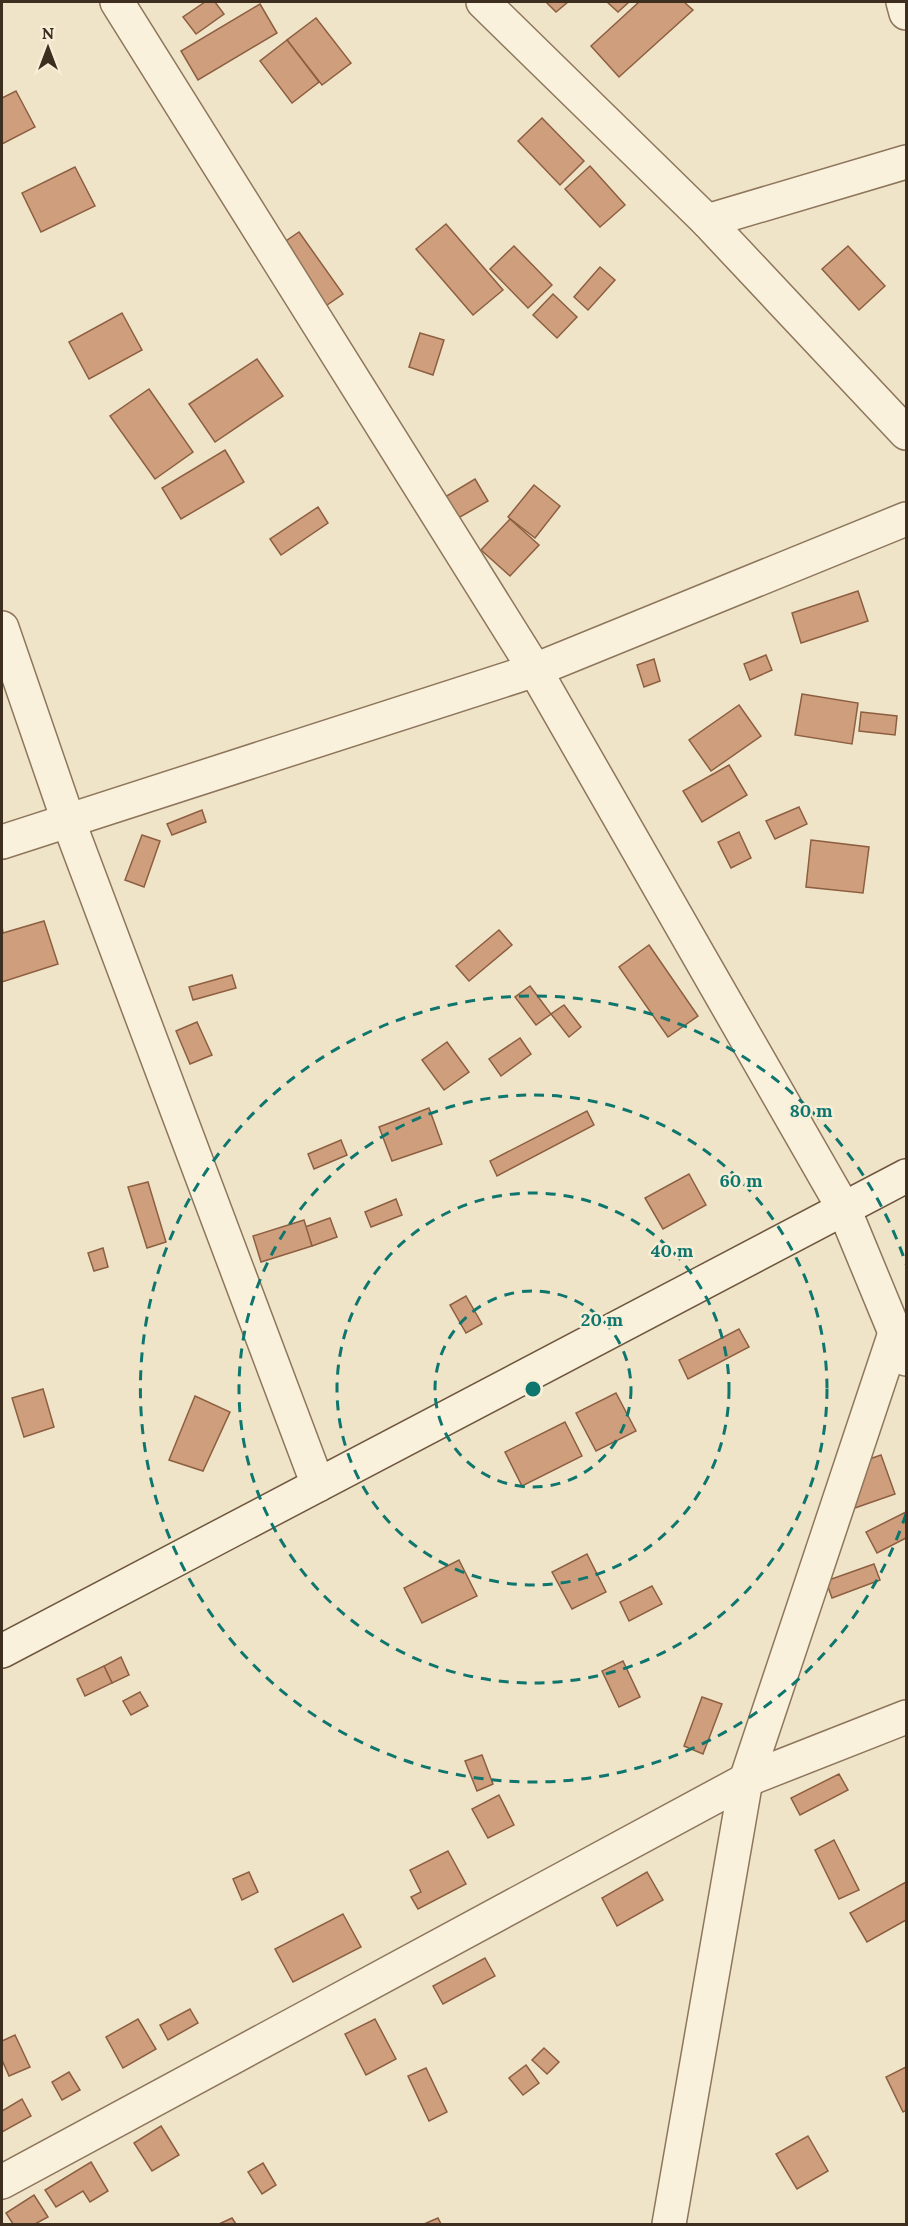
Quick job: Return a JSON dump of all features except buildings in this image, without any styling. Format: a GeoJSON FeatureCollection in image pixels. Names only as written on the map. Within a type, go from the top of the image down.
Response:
{"type":"FeatureCollection","features":[{"type":"Feature","properties":{"kind":"street"},"geometry":{"type":"LineString","coordinates":[[117,2],[535,670],[844,1209],[901,1344],[746,1780],[669,2224]]}},
{"type":"Feature","properties":{"kind":"street"},"geometry":{"type":"LineString","coordinates":[[483,2],[706,221],[906,433]]}},
{"type":"Feature","properties":{"kind":"street"},"geometry":{"type":"LineString","coordinates":[[903,2],[906,13]]}},
{"type":"Feature","properties":{"kind":"street"},"geometry":{"type":"LineString","coordinates":[[706,221],[906,162]]}},
{"type":"Feature","properties":{"kind":"street"},"geometry":{"type":"LineString","coordinates":[[2,842],[535,670],[906,519]]}},
{"type":"Feature","properties":{"kind":"street"},"geometry":{"type":"LineString","coordinates":[[2,628],[68,820],[318,1485]]}},
{"type":"Feature","properties":{"kind":"street"},"geometry":{"type":"LineString","coordinates":[[2,1652],[906,1176]]}},
{"type":"Feature","properties":{"kind":"street"},"geometry":{"type":"LineString","coordinates":[[2,2182],[746,1780],[906,1717]]}}]}
